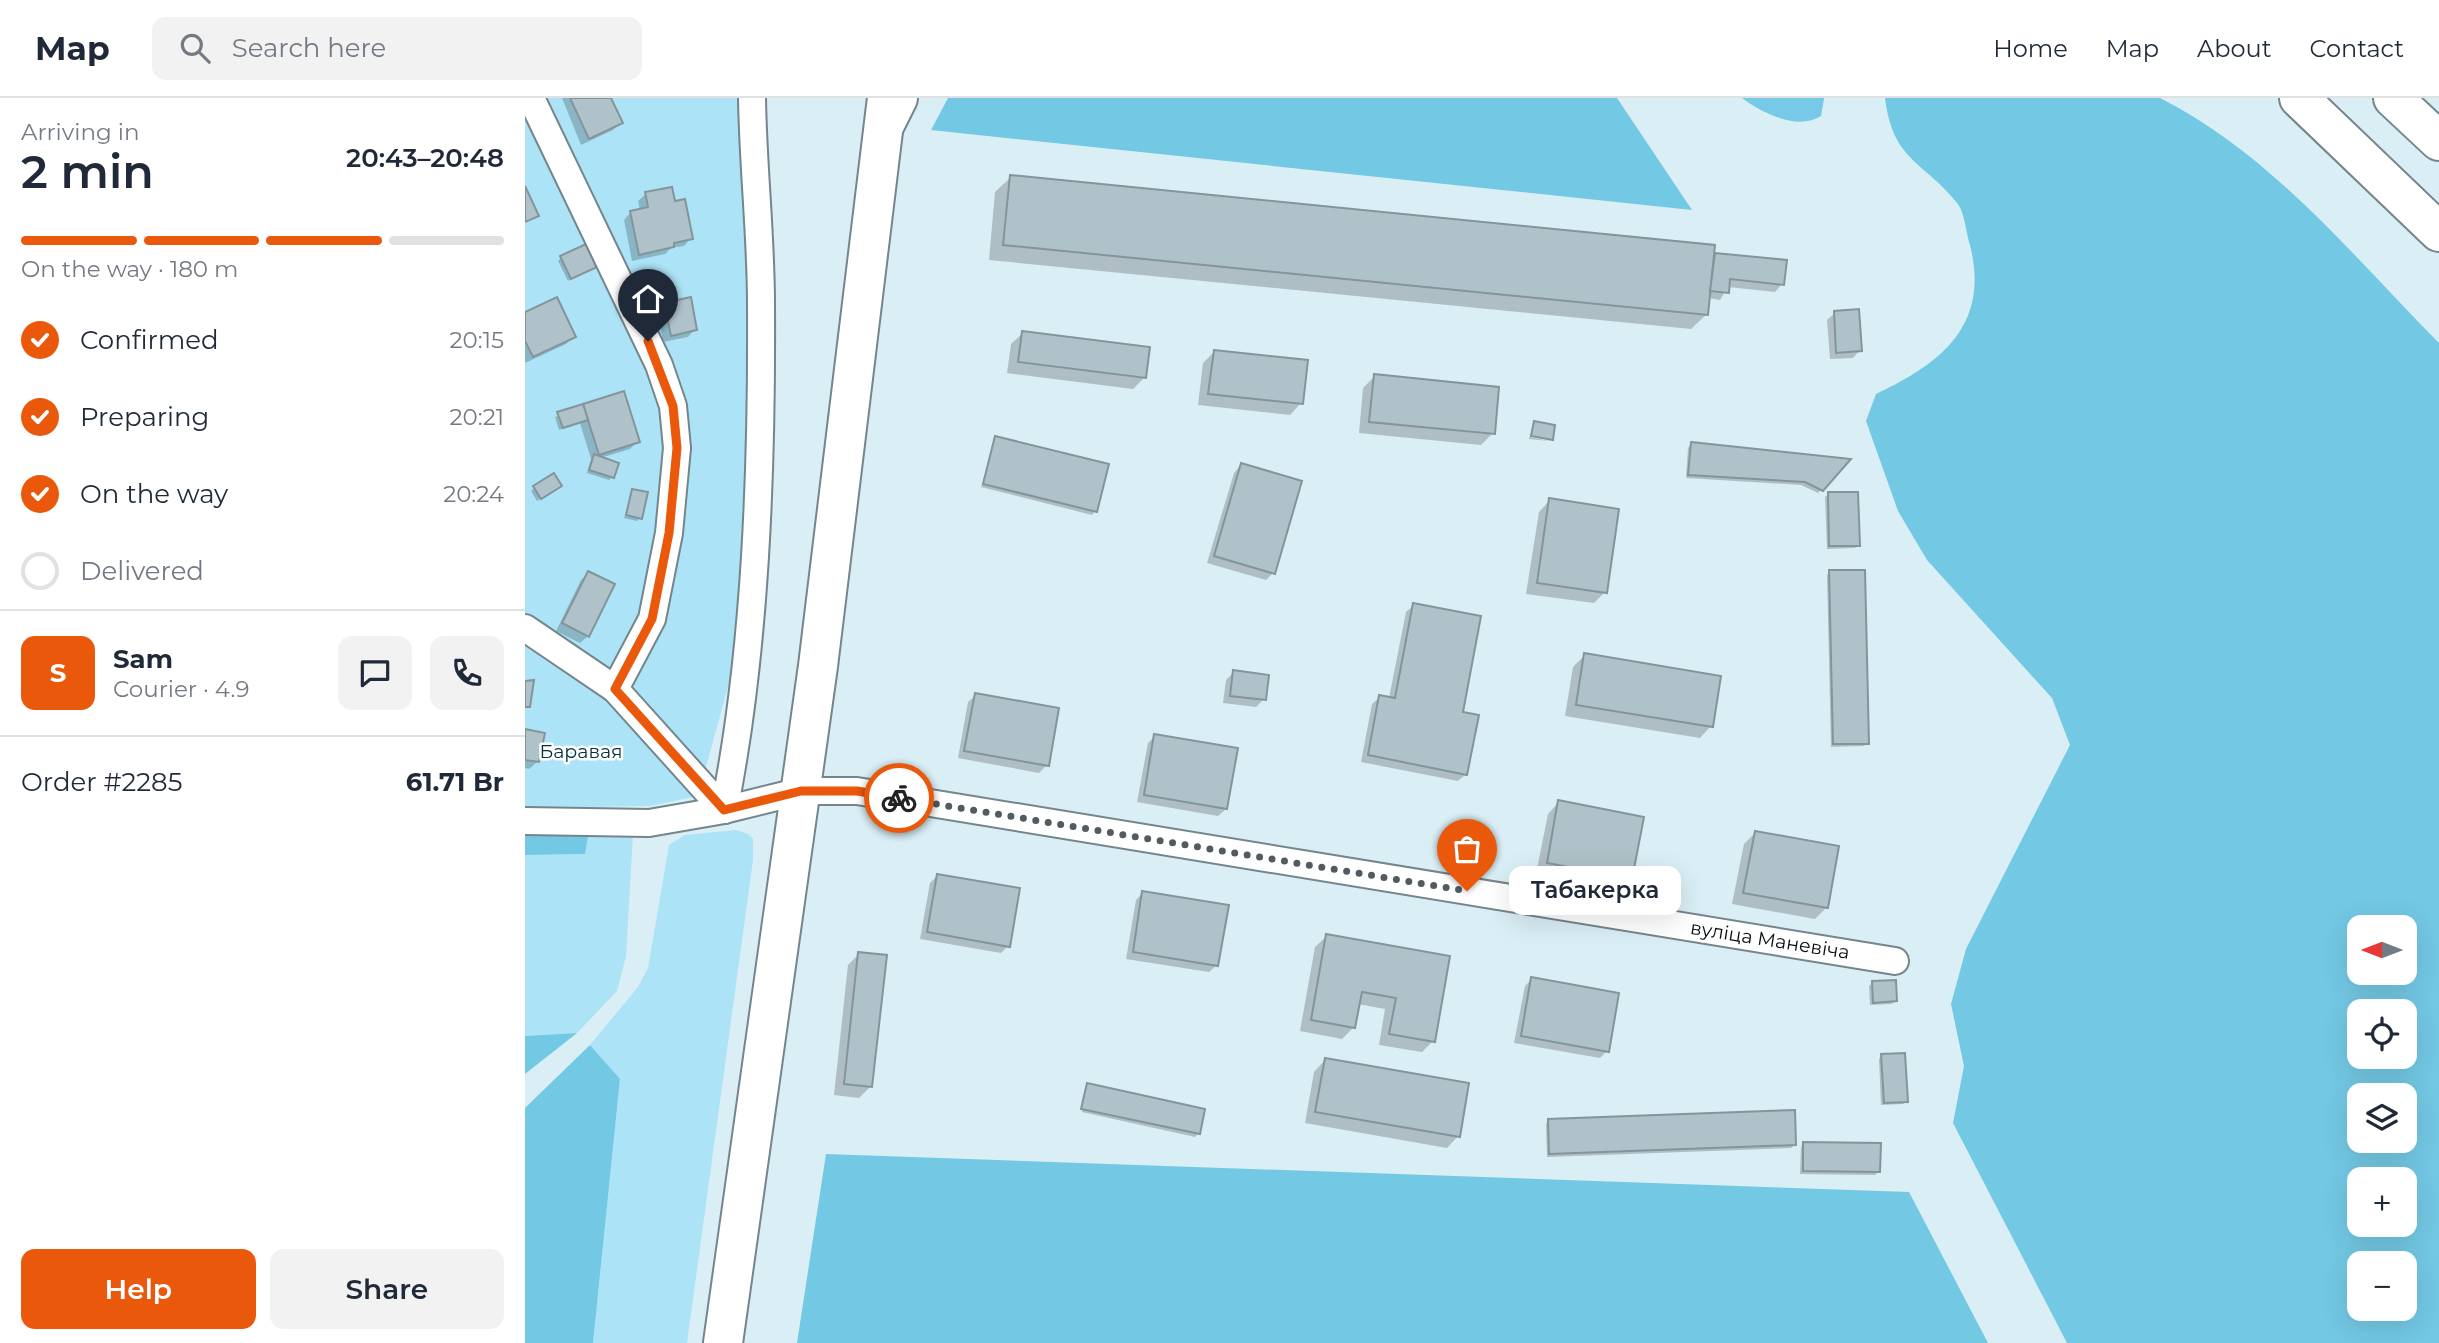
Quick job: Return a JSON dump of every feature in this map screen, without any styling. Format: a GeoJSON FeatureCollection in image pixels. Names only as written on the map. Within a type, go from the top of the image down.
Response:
{"type":"FeatureCollection","features":[{"type":"Feature","properties":{"kind":"main road"},"geometry":{"type":"LineString","coordinates":[[2299,98],[2439,232]]}},
{"type":"Feature","properties":{"kind":"main road"},"geometry":{"type":"LineString","coordinates":[[2393,98],[2439,141]]}},
{"type":"Feature","properties":{"kind":"main road"},"geometry":{"type":"LineString","coordinates":[[723,1343],[801,791],[890,107]]}},
{"type":"Feature","properties":{"kind":"street"},"geometry":{"type":"LineString","coordinates":[[531,98],[659,365],[673,406],[677,448],[669,533],[652,619],[615,689]]}},
{"type":"Feature","properties":{"kind":"street"},"geometry":{"type":"LineString","coordinates":[[724,810],[750,630],[756,493],[762,302],[752,98]]}},
{"type":"Feature","properties":{"kind":"street"},"geometry":{"type":"LineString","coordinates":[[525,628],[615,689],[724,810]]}},
{"type":"Feature","properties":{"kind":"street","name":"вуліца Маневіча"},"geometry":{"type":"LineString","coordinates":[[525,821],[649,823],[724,810],[801,791],[857,791],[1895,961]]}},
{"type":"Feature","properties":{"kind":"green space","name":"Баравая"},"geometry":{"type":"Polygon","coordinates":[[[525,98],[743,98],[755,306],[743,632],[698,796],[650,806],[525,808],[525,98]]]}},
{"type":"Feature","properties":{"kind":"green space"},"geometry":{"type":"Polygon","coordinates":[[[736,830],[753,839],[753,860],[687,1343],[593,1343],[620,1079],[590,1045],[638,987],[648,968],[669,845],[685,835],[736,830]]]}},
{"type":"Feature","properties":{"kind":"green space"},"geometry":{"type":"Polygon","coordinates":[[[589,832],[633,834],[626,956],[617,991],[577,1033],[525,1036],[525,855],[585,854],[589,832]]]}},
{"type":"Feature","properties":{"kind":"shaded area"},"geometry":{"type":"Polygon","coordinates":[[[948,98],[1617,98],[1692,210],[931,130],[948,98]]]}},
{"type":"Feature","properties":{"kind":"shaded area"},"geometry":{"type":"Polygon","coordinates":[[[1742,98],[1824,99],[1821,116],[1802,122],[1770,114],[1742,98]]]}},
{"type":"Feature","properties":{"kind":"shaded area"},"geometry":{"type":"Polygon","coordinates":[[[1885,98],[2160,98],[2200,121],[2274,177],[2342,242],[2439,343],[2439,1343],[2067,1343],[1953,1123],[1964,1066],[1951,1004],[1966,949],[2070,745],[2052,698],[1927,560],[1898,511],[1866,421],[1876,394],[1921,369],[1955,338],[1966,319],[1973,298],[1974,273],[1970,245],[1960,208],[1945,189],[1902,148],[1895,135],[1885,98]]]}},
{"type":"Feature","properties":{"kind":"shaded area"},"geometry":{"type":"Polygon","coordinates":[[[525,825],[589,832],[585,854],[525,855],[525,825]]]}},
{"type":"Feature","properties":{"kind":"shaded area"},"geometry":{"type":"Polygon","coordinates":[[[577,1033],[525,1074],[525,1036],[577,1033]]]}},
{"type":"Feature","properties":{"kind":"shaded area"},"geometry":{"type":"Polygon","coordinates":[[[590,1045],[620,1079],[593,1343],[525,1343],[525,1108],[590,1045]]]}},
{"type":"Feature","properties":{"kind":"shaded area"},"geometry":{"type":"Polygon","coordinates":[[[826,1154],[1909,1192],[1988,1343],[797,1343],[826,1154]]]}},
{"type":"Feature","properties":{"kind":"building"},"geometry":{"type":"Polygon","coordinates":[[[570,98],[611,98],[623,123],[589,139],[570,98]]]}},
{"type":"Feature","properties":{"kind":"building"},"geometry":{"type":"Polygon","coordinates":[[[1010,175],[1715,245],[1708,315],[1003,245],[1010,175]]]}},
{"type":"Feature","properties":{"kind":"building"},"geometry":{"type":"Polygon","coordinates":[[[525,186],[539,216],[525,222],[525,186]]]}},
{"type":"Feature","properties":{"kind":"building"},"geometry":{"type":"Polygon","coordinates":[[[672,187],[675,201],[685,199],[693,239],[674,243],[674,247],[639,255],[630,211],[648,207],[645,192],[672,187]]]}},
{"type":"Feature","properties":{"kind":"building"},"geometry":{"type":"Polygon","coordinates":[[[586,244],[597,267],[571,279],[560,256],[586,244]]]}},
{"type":"Feature","properties":{"kind":"building"},"geometry":{"type":"Polygon","coordinates":[[[1715,253],[1787,260],[1784,285],[1730,279],[1729,293],[1710,291],[1715,253]]]}},
{"type":"Feature","properties":{"kind":"building"},"geometry":{"type":"Polygon","coordinates":[[[557,297],[576,337],[533,357],[525,341],[525,312],[557,297]]]}},
{"type":"Feature","properties":{"kind":"building"},"geometry":{"type":"Polygon","coordinates":[[[691,297],[697,330],[671,336],[664,303],[691,297]]]}},
{"type":"Feature","properties":{"kind":"building"},"geometry":{"type":"Polygon","coordinates":[[[1859,309],[1862,351],[1836,353],[1834,311],[1859,309]]]}},
{"type":"Feature","properties":{"kind":"building"},"geometry":{"type":"Polygon","coordinates":[[[1022,331],[1150,347],[1146,378],[1018,362],[1022,331]]]}},
{"type":"Feature","properties":{"kind":"building"},"geometry":{"type":"Polygon","coordinates":[[[1214,350],[1308,360],[1303,404],[1208,394],[1214,350]]]}},
{"type":"Feature","properties":{"kind":"building"},"geometry":{"type":"Polygon","coordinates":[[[1374,374],[1499,387],[1495,434],[1369,422],[1374,374]]]}},
{"type":"Feature","properties":{"kind":"building"},"geometry":{"type":"Polygon","coordinates":[[[624,391],[640,442],[599,455],[583,404],[624,391]]]}},
{"type":"Feature","properties":{"kind":"building"},"geometry":{"type":"Polygon","coordinates":[[[583,404],[588,420],[563,428],[557,412],[583,404]]]}},
{"type":"Feature","properties":{"kind":"building"},"geometry":{"type":"Polygon","coordinates":[[[1534,421],[1555,425],[1553,440],[1531,436],[1534,421]]]}},
{"type":"Feature","properties":{"kind":"building"},"geometry":{"type":"Polygon","coordinates":[[[995,436],[1109,464],[1097,512],[983,484],[995,436]]]}},
{"type":"Feature","properties":{"kind":"building"},"geometry":{"type":"Polygon","coordinates":[[[1691,442],[1851,459],[1823,491],[1805,482],[1688,475],[1691,442]]]}},
{"type":"Feature","properties":{"kind":"building"},"geometry":{"type":"Polygon","coordinates":[[[594,454],[619,463],[614,478],[589,470],[594,454]]]}},
{"type":"Feature","properties":{"kind":"building"},"geometry":{"type":"Polygon","coordinates":[[[1241,463],[1302,481],[1275,574],[1214,556],[1241,463]]]}},
{"type":"Feature","properties":{"kind":"building"},"geometry":{"type":"Polygon","coordinates":[[[554,473],[562,486],[541,499],[533,486],[554,473]]]}},
{"type":"Feature","properties":{"kind":"building"},"geometry":{"type":"Polygon","coordinates":[[[632,489],[648,492],[642,519],[626,515],[632,489]]]}},
{"type":"Feature","properties":{"kind":"building"},"geometry":{"type":"Polygon","coordinates":[[[1828,492],[1858,492],[1860,546],[1829,546],[1828,492]]]}},
{"type":"Feature","properties":{"kind":"building"},"geometry":{"type":"Polygon","coordinates":[[[1549,498],[1619,509],[1607,593],[1537,583],[1549,498]]]}},
{"type":"Feature","properties":{"kind":"building"},"geometry":{"type":"Polygon","coordinates":[[[1829,570],[1865,570],[1869,744],[1833,744],[1829,570]]]}},
{"type":"Feature","properties":{"kind":"building"},"geometry":{"type":"Polygon","coordinates":[[[588,571],[615,584],[589,637],[562,623],[588,571]]]}},
{"type":"Feature","properties":{"kind":"building"},"geometry":{"type":"Polygon","coordinates":[[[1413,603],[1481,616],[1463,712],[1479,715],[1467,775],[1368,755],[1379,695],[1395,698],[1413,603]]]}},
{"type":"Feature","properties":{"kind":"building"},"geometry":{"type":"Polygon","coordinates":[[[1584,653],[1721,676],[1713,727],[1576,705],[1584,653]]]}},
{"type":"Feature","properties":{"kind":"building"},"geometry":{"type":"Polygon","coordinates":[[[1233,670],[1269,675],[1266,700],[1230,696],[1233,670]]]}},
{"type":"Feature","properties":{"kind":"building"},"geometry":{"type":"Polygon","coordinates":[[[534,680],[530,707],[525,707],[525,681],[534,680]]]}},
{"type":"Feature","properties":{"kind":"building"},"geometry":{"type":"Polygon","coordinates":[[[975,693],[1059,708],[1049,766],[964,751],[975,693]]]}},
{"type":"Feature","properties":{"kind":"building"},"geometry":{"type":"Polygon","coordinates":[[[525,729],[545,733],[539,762],[525,760],[525,729]]]}},
{"type":"Feature","properties":{"kind":"building"},"geometry":{"type":"Polygon","coordinates":[[[1154,734],[1238,748],[1227,809],[1144,795],[1154,734]]]}},
{"type":"Feature","properties":{"kind":"building"},"geometry":{"type":"Polygon","coordinates":[[[1558,800],[1644,817],[1632,879],[1547,863],[1558,800]]]}},
{"type":"Feature","properties":{"kind":"building"},"geometry":{"type":"Polygon","coordinates":[[[1755,831],[1839,846],[1828,908],[1743,893],[1755,831]]]}},
{"type":"Feature","properties":{"kind":"building"},"geometry":{"type":"Polygon","coordinates":[[[937,874],[1020,888],[1010,947],[927,932],[937,874]]]}},
{"type":"Feature","properties":{"kind":"building"},"geometry":{"type":"Polygon","coordinates":[[[1142,891],[1229,905],[1218,966],[1133,952],[1142,891]]]}},
{"type":"Feature","properties":{"kind":"building"},"geometry":{"type":"Polygon","coordinates":[[[1326,934],[1450,956],[1435,1042],[1389,1034],[1396,998],[1362,992],[1355,1028],[1311,1020],[1326,934]]]}},
{"type":"Feature","properties":{"kind":"building"},"geometry":{"type":"Polygon","coordinates":[[[858,952],[887,955],[872,1087],[844,1084],[858,952]]]}},
{"type":"Feature","properties":{"kind":"building"},"geometry":{"type":"Polygon","coordinates":[[[1531,977],[1619,993],[1609,1052],[1521,1036],[1531,977]]]}},
{"type":"Feature","properties":{"kind":"building"},"geometry":{"type":"Polygon","coordinates":[[[1896,980],[1897,1001],[1873,1003],[1872,981],[1896,980]]]}},
{"type":"Feature","properties":{"kind":"building"},"geometry":{"type":"Polygon","coordinates":[[[1905,1053],[1908,1102],[1884,1103],[1881,1054],[1905,1053]]]}},
{"type":"Feature","properties":{"kind":"building"},"geometry":{"type":"Polygon","coordinates":[[[1325,1058],[1469,1083],[1460,1137],[1315,1112],[1325,1058]]]}},
{"type":"Feature","properties":{"kind":"building"},"geometry":{"type":"Polygon","coordinates":[[[1087,1083],[1205,1109],[1200,1134],[1081,1109],[1087,1083]]]}},
{"type":"Feature","properties":{"kind":"building"},"geometry":{"type":"Polygon","coordinates":[[[1795,1110],[1796,1145],[1549,1154],[1548,1119],[1795,1110]]]}},
{"type":"Feature","properties":{"kind":"building"},"geometry":{"type":"Polygon","coordinates":[[[1803,1142],[1881,1143],[1880,1172],[1803,1171],[1803,1142]]]}},
{"type":"Feature","properties":{"kind":"way so far"},"geometry":{"type":"LineString","coordinates":[[899,798],[1275,862],[1467,891]]}},
{"type":"Feature","properties":{"kind":"place","name":"Табакерка"},"geometry":{"type":"Point","coordinates":[1467,891]}},
{"type":"Feature","properties":{"kind":"route"},"geometry":{"type":"LineString","coordinates":[[648,341],[673,406],[677,448],[669,533],[652,619],[615,689],[724,810],[801,791],[857,791],[899,798]]}}]}
